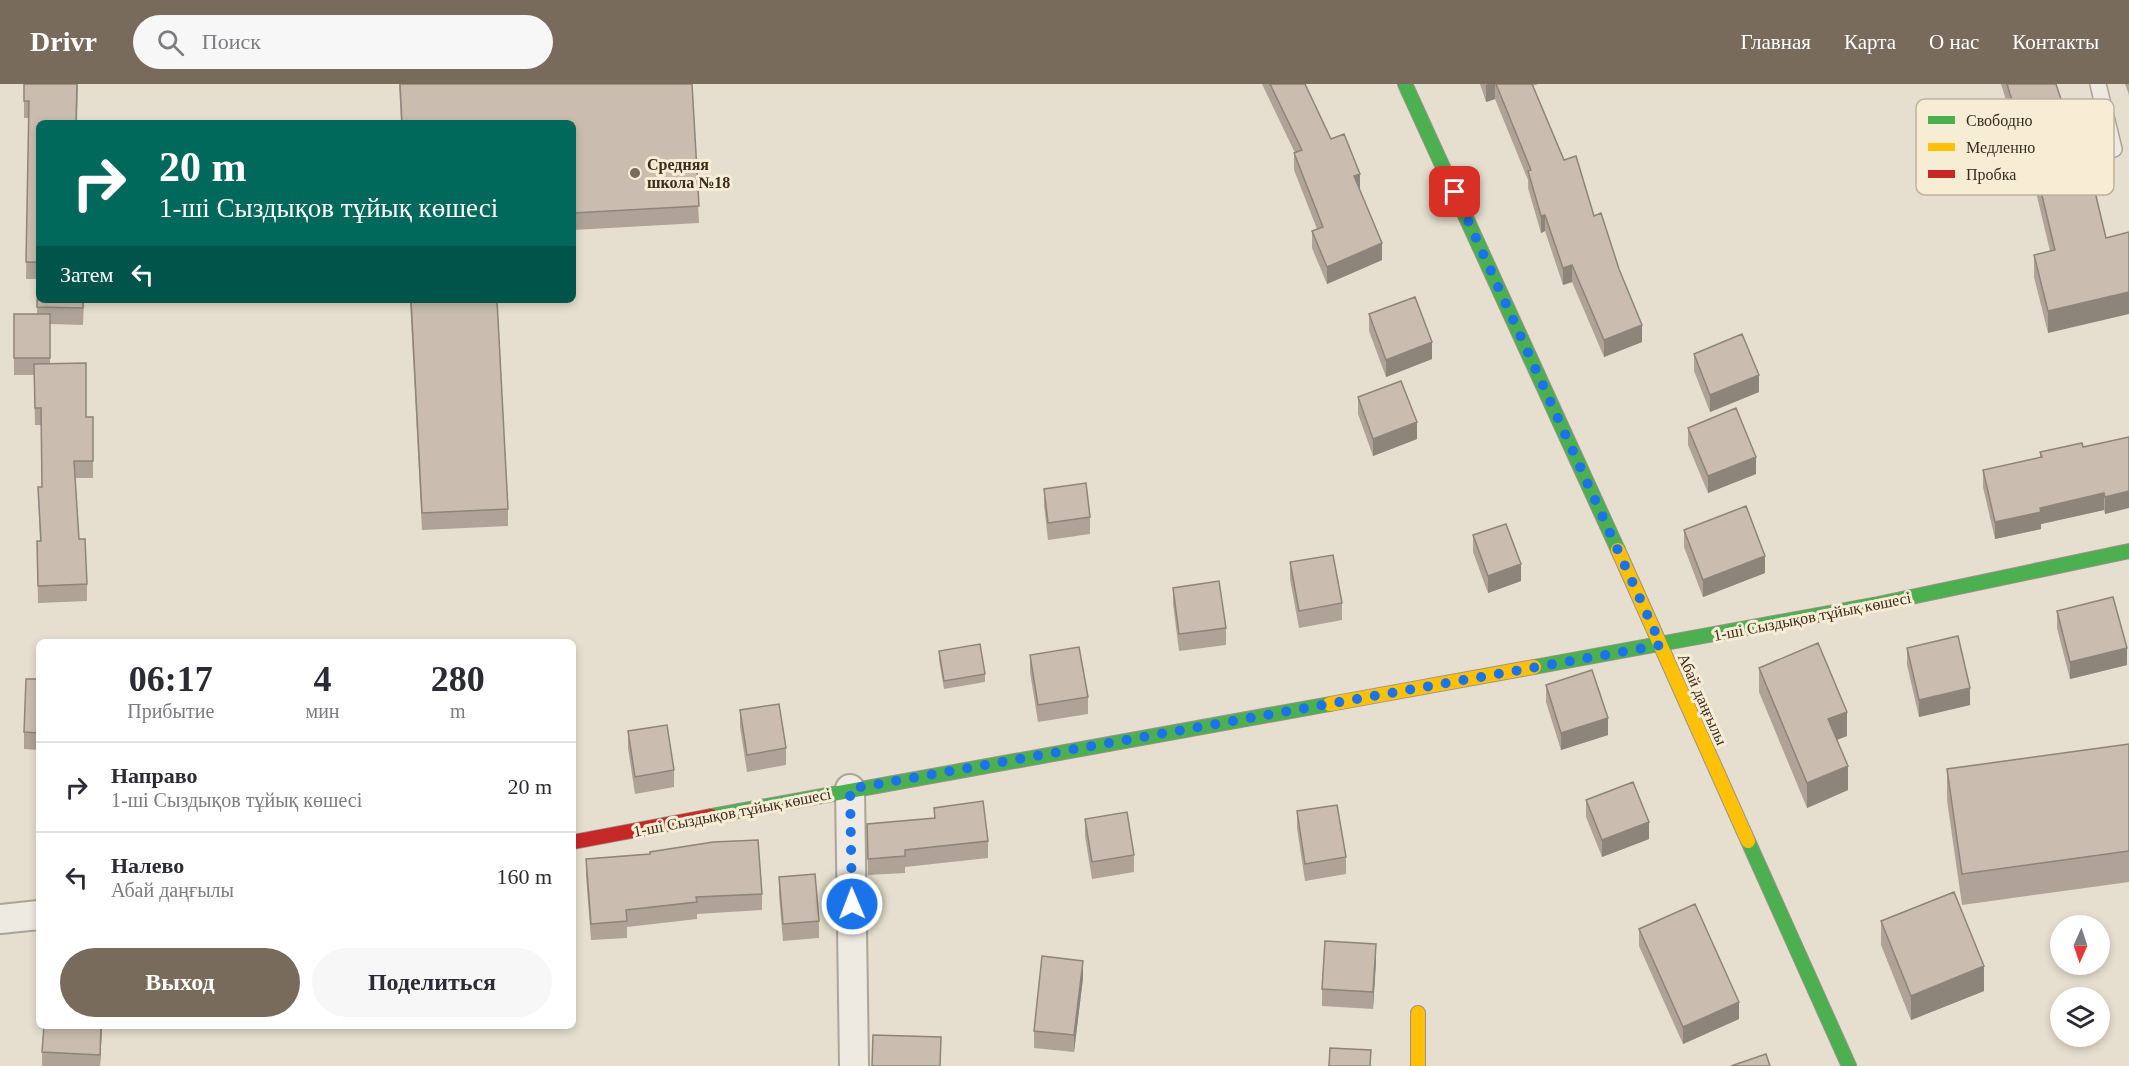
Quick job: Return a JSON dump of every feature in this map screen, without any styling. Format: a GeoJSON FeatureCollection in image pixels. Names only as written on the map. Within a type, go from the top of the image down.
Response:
{"type":"FeatureCollection","features":[{"type":"Feature","properties":{"kind":"street","name":"Абай даңғылы"},"geometry":{"type":"LineString","coordinates":[[1406,84],[1849,1066]]}},
{"type":"Feature","properties":{"kind":"street","name":"1-ші Сыздықов тұйық көшесі"},"geometry":{"type":"LineString","coordinates":[[576,841],[850,789],[1661,645],[2037,573],[2129,551]]}},
{"type":"Feature","properties":{"kind":"street"},"geometry":{"type":"LineString","coordinates":[[850,789],[854,1066]]}},
{"type":"Feature","properties":{"kind":"street"},"geometry":{"type":"LineString","coordinates":[[0,919],[36,915]]}},
{"type":"Feature","properties":{"kind":"street"},"geometry":{"type":"LineString","coordinates":[[1418,1013],[1418,1066]]}},
{"type":"Feature","properties":{"kind":"lane"},"geometry":{"type":"LineString","coordinates":[[2098,84],[2102,99]]}},
{"type":"Feature","properties":{"kind":"building"},"geometry":{"type":"Polygon","coordinates":[[[24,84],[77,84],[76,120],[36,120],[36,262],[26,262],[29,101],[24,101],[24,84]]]}},
{"type":"Feature","properties":{"kind":"building","name":"Средняя школа №18"},"geometry":{"type":"Polygon","coordinates":[[[400,84],[692,84],[699,206],[576,213],[576,120],[402,120],[400,84]]]}},
{"type":"Feature","properties":{"kind":"building"},"geometry":{"type":"Polygon","coordinates":[[[1270,84],[1305,84],[1331,139],[1344,134],[1360,174],[1354,176],[1382,243],[1327,267],[1312,231],[1323,227],[1294,153],[1302,150],[1270,84]]]}},
{"type":"Feature","properties":{"kind":"building"},"geometry":{"type":"Polygon","coordinates":[[[1496,84],[1532,84],[1564,160],[1576,156],[1594,216],[1601,213],[1619,269],[1642,325],[1604,340],[1572,265],[1563,268],[1545,215],[1541,216],[1528,171],[1531,170],[1496,84]]]}},
{"type":"Feature","properties":{"kind":"building"},"geometry":{"type":"Polygon","coordinates":[[[2007,84],[2056,84],[2061,99],[2012,99],[2007,84]]]}},
{"type":"Feature","properties":{"kind":"building"},"geometry":{"type":"Polygon","coordinates":[[[2042,195],[2096,195],[2106,238],[2129,232],[2129,292],[2048,311],[2034,255],[2055,250],[2042,195]]]}},
{"type":"Feature","properties":{"kind":"building"},"geometry":{"type":"Polygon","coordinates":[[[1415,297],[1432,342],[1386,360],[1369,314],[1415,297]]]}},
{"type":"Feature","properties":{"kind":"building"},"geometry":{"type":"Polygon","coordinates":[[[37,303],[83,303],[83,308],[37,307],[37,303]]]}},
{"type":"Feature","properties":{"kind":"building"},"geometry":{"type":"Polygon","coordinates":[[[411,303],[497,303],[508,509],[422,513],[411,303]]]}},
{"type":"Feature","properties":{"kind":"building"},"geometry":{"type":"Polygon","coordinates":[[[14,314],[50,314],[50,358],[14,358],[14,314]]]}},
{"type":"Feature","properties":{"kind":"building"},"geometry":{"type":"Polygon","coordinates":[[[1742,334],[1759,375],[1710,395],[1694,354],[1742,334]]]}},
{"type":"Feature","properties":{"kind":"building"},"geometry":{"type":"Polygon","coordinates":[[[86,363],[86,417],[93,417],[93,461],[74,461],[79,539],[85,539],[87,584],[38,586],[37,541],[41,541],[38,487],[42,487],[41,408],[35,408],[34,364],[86,363]]]}},
{"type":"Feature","properties":{"kind":"building"},"geometry":{"type":"Polygon","coordinates":[[[1401,381],[1417,422],[1373,439],[1358,397],[1401,381]]]}},
{"type":"Feature","properties":{"kind":"building"},"geometry":{"type":"Polygon","coordinates":[[[1736,408],[1756,457],[1708,476],[1688,428],[1736,408]]]}},
{"type":"Feature","properties":{"kind":"building"},"geometry":{"type":"Polygon","coordinates":[[[2129,437],[2129,491],[2105,497],[2104,493],[2040,508],[2041,512],[1995,522],[1983,470],[2042,457],[2040,452],[2082,443],[2083,447],[2129,437]]]}},
{"type":"Feature","properties":{"kind":"building"},"geometry":{"type":"Polygon","coordinates":[[[1086,483],[1090,517],[1048,523],[1044,489],[1086,483]]]}},
{"type":"Feature","properties":{"kind":"building"},"geometry":{"type":"Polygon","coordinates":[[[1746,506],[1765,556],[1703,580],[1684,530],[1746,506]]]}},
{"type":"Feature","properties":{"kind":"building"},"geometry":{"type":"Polygon","coordinates":[[[1506,524],[1521,564],[1488,576],[1473,535],[1506,524]]]}},
{"type":"Feature","properties":{"kind":"building"},"geometry":{"type":"Polygon","coordinates":[[[1333,555],[1342,603],[1299,611],[1290,562],[1333,555]]]}},
{"type":"Feature","properties":{"kind":"building"},"geometry":{"type":"Polygon","coordinates":[[[1219,581],[1226,628],[1179,634],[1173,588],[1219,581]]]}},
{"type":"Feature","properties":{"kind":"building"},"geometry":{"type":"Polygon","coordinates":[[[2113,597],[2127,648],[2070,662],[2057,611],[2113,597]]]}},
{"type":"Feature","properties":{"kind":"building"},"geometry":{"type":"Polygon","coordinates":[[[1958,636],[1970,688],[1919,700],[1907,648],[1958,636]]]}},
{"type":"Feature","properties":{"kind":"building"},"geometry":{"type":"Polygon","coordinates":[[[1818,643],[1847,712],[1828,719],[1848,766],[1807,783],[1759,668],[1818,643]]]}},
{"type":"Feature","properties":{"kind":"building"},"geometry":{"type":"Polygon","coordinates":[[[980,644],[985,674],[944,681],[939,651],[980,644]]]}},
{"type":"Feature","properties":{"kind":"building"},"geometry":{"type":"Polygon","coordinates":[[[1079,647],[1088,697],[1038,705],[1030,655],[1079,647]]]}},
{"type":"Feature","properties":{"kind":"building"},"geometry":{"type":"Polygon","coordinates":[[[1592,670],[1608,718],[1561,733],[1546,685],[1592,670]]]}},
{"type":"Feature","properties":{"kind":"building"},"geometry":{"type":"Polygon","coordinates":[[[26,679],[36,679],[36,733],[24,732],[26,679]]]}},
{"type":"Feature","properties":{"kind":"building"},"geometry":{"type":"Polygon","coordinates":[[[779,704],[786,748],[747,755],[740,710],[779,704]]]}},
{"type":"Feature","properties":{"kind":"building"},"geometry":{"type":"Polygon","coordinates":[[[667,725],[674,770],[635,777],[628,731],[667,725]]]}},
{"type":"Feature","properties":{"kind":"building"},"geometry":{"type":"Polygon","coordinates":[[[2129,744],[2129,851],[1962,874],[1947,769],[2129,744]]]}},
{"type":"Feature","properties":{"kind":"building"},"geometry":{"type":"Polygon","coordinates":[[[1633,782],[1649,822],[1602,840],[1586,800],[1633,782]]]}},
{"type":"Feature","properties":{"kind":"building"},"geometry":{"type":"Polygon","coordinates":[[[983,801],[988,841],[905,850],[905,856],[868,859],[867,824],[935,818],[934,808],[983,801]]]}},
{"type":"Feature","properties":{"kind":"building"},"geometry":{"type":"Polygon","coordinates":[[[1337,805],[1346,857],[1305,864],[1297,811],[1337,805]]]}},
{"type":"Feature","properties":{"kind":"building"},"geometry":{"type":"Polygon","coordinates":[[[1127,812],[1134,855],[1092,862],[1085,819],[1127,812]]]}},
{"type":"Feature","properties":{"kind":"building"},"geometry":{"type":"Polygon","coordinates":[[[758,840],[762,894],[696,897],[697,902],[626,910],[627,921],[591,924],[586,859],[650,854],[650,852],[713,842],[758,840]]]}},
{"type":"Feature","properties":{"kind":"building"},"geometry":{"type":"Polygon","coordinates":[[[815,874],[819,921],[783,924],[779,877],[815,874]]]}},
{"type":"Feature","properties":{"kind":"building"},"geometry":{"type":"Polygon","coordinates":[[[1954,892],[1984,966],[1911,996],[1881,921],[1954,892]]]}},
{"type":"Feature","properties":{"kind":"building"},"geometry":{"type":"Polygon","coordinates":[[[1695,904],[1739,1002],[1683,1027],[1639,929],[1695,904]]]}},
{"type":"Feature","properties":{"kind":"building"},"geometry":{"type":"Polygon","coordinates":[[[1325,941],[1376,944],[1373,992],[1322,989],[1325,941]]]}},
{"type":"Feature","properties":{"kind":"building"},"geometry":{"type":"Polygon","coordinates":[[[1042,956],[1083,961],[1074,1035],[1034,1031],[1042,956]]]}},
{"type":"Feature","properties":{"kind":"building"},"geometry":{"type":"Polygon","coordinates":[[[44,1029],[101,1029],[100,1055],[42,1052],[44,1029]]]}},
{"type":"Feature","properties":{"kind":"building"},"geometry":{"type":"Polygon","coordinates":[[[873,1035],[941,1037],[940,1066],[872,1066],[873,1035]]]}},
{"type":"Feature","properties":{"kind":"building"},"geometry":{"type":"Polygon","coordinates":[[[1330,1048],[1371,1050],[1370,1066],[1329,1066],[1330,1048]]]}},
{"type":"Feature","properties":{"kind":"building"},"geometry":{"type":"Polygon","coordinates":[[[1766,1054],[1770,1066],[1731,1066],[1766,1054]]]}},
{"type":"Feature","properties":{"kind":"traffic: fast"},"geometry":{"type":"LineString","coordinates":[[1405,84],[1618,550]]}},
{"type":"Feature","properties":{"kind":"traffic: fast"},"geometry":{"type":"LineString","coordinates":[[1534,667],[1878,604],[2129,551]]}},
{"type":"Feature","properties":{"kind":"traffic: fast"},"geometry":{"type":"LineString","coordinates":[[711,816],[1330,704]]}},
{"type":"Feature","properties":{"kind":"traffic: fast"},"geometry":{"type":"LineString","coordinates":[[1748,841],[1849,1066]]}},
{"type":"Feature","properties":{"kind":"traffic: slow"},"geometry":{"type":"LineString","coordinates":[[1618,550],[1748,841]]}},
{"type":"Feature","properties":{"kind":"traffic: slow"},"geometry":{"type":"LineString","coordinates":[[1330,704],[1534,667]]}},
{"type":"Feature","properties":{"kind":"traffic: slow"},"geometry":{"type":"LineString","coordinates":[[1418,1013],[1418,1066]]}},
{"type":"Feature","properties":{"kind":"traffic: jam"},"geometry":{"type":"LineString","coordinates":[[576,841],[711,816]]}},
{"type":"Feature","properties":{"kind":"place","name":"Средняя школа №18"},"geometry":{"type":"Point","coordinates":[635,173]}},
{"type":"Feature","properties":{"kind":"route"},"geometry":{"type":"LineString","coordinates":[[852,904],[850,789],[1661,645],[1455,192]]}}]}
